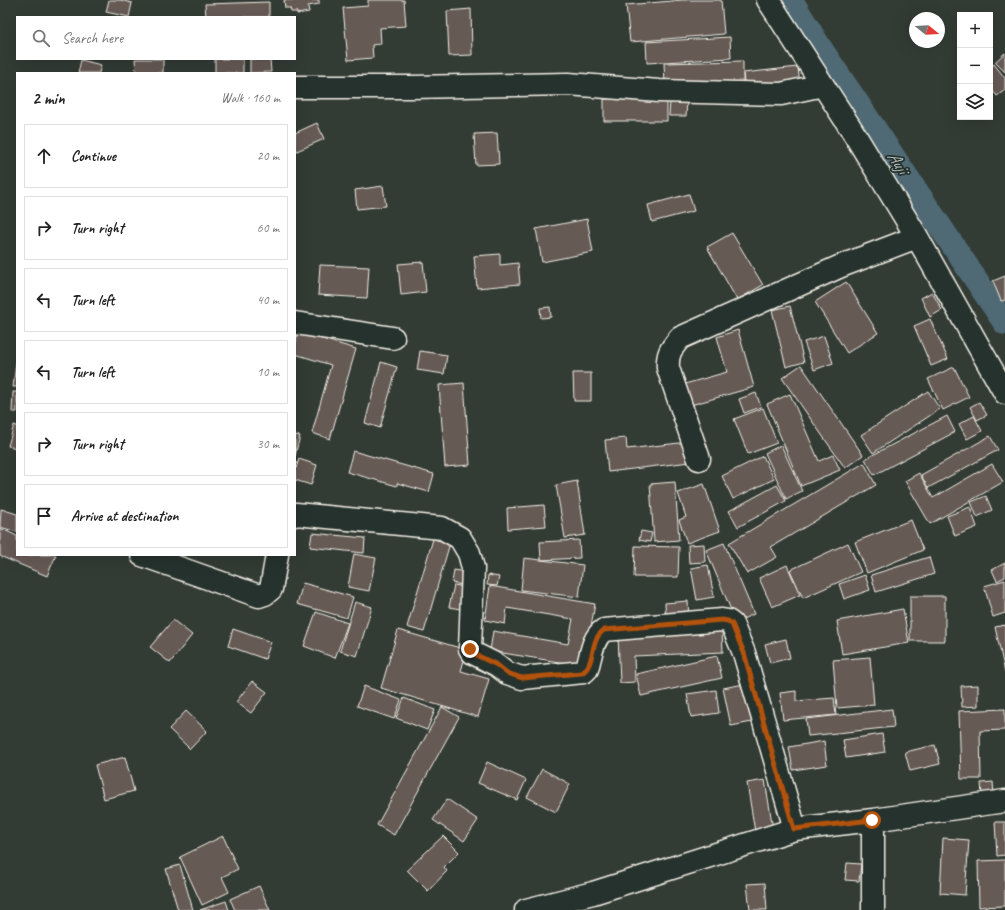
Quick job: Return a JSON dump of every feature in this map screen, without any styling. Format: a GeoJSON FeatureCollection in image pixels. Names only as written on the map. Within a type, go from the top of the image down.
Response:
{"type":"FeatureCollection","features":[{"type":"Feature","properties":{"kind":"street"},"geometry":{"type":"LineString","coordinates":[[768,0],[823,85],[917,237],[1005,393]]}},
{"type":"Feature","properties":{"kind":"street"},"geometry":{"type":"LineString","coordinates":[[296,87],[411,87],[568,84],[660,91],[781,94],[823,85]]}},
{"type":"Feature","properties":{"kind":"street"},"geometry":{"type":"LineString","coordinates":[[700,459],[668,368],[667,357],[672,347],[680,338],[841,266],[917,237]]}},
{"type":"Feature","properties":{"kind":"street"},"geometry":{"type":"LineString","coordinates":[[296,323],[393,338]]}},
{"type":"Feature","properties":{"kind":"street"},"geometry":{"type":"LineString","coordinates":[[296,514],[442,528],[460,538],[469,553],[473,568],[470,649],[472,653],[497,665],[507,673],[522,678],[584,672],[587,669],[596,638],[604,630],[722,620],[728,621],[732,624],[744,653],[794,829]]}},
{"type":"Feature","properties":{"kind":"street"},"geometry":{"type":"LineString","coordinates":[[145,556],[259,596],[265,594],[271,589],[277,556]]}},
{"type":"Feature","properties":{"kind":"street"},"geometry":{"type":"LineString","coordinates":[[526,910],[593,893],[794,829],[872,820],[1005,801]]}},
{"type":"Feature","properties":{"kind":"street"},"geometry":{"type":"LineString","coordinates":[[872,820],[873,910]]}},
{"type":"Feature","properties":{"kind":"building"},"geometry":{"type":"Polygon","coordinates":[[[109,0],[120,0],[132,3],[129,16],[106,12],[109,0]]]}},
{"type":"Feature","properties":{"kind":"building"},"geometry":{"type":"Polygon","coordinates":[[[284,0],[319,0],[319,4],[308,6],[309,12],[297,14],[297,12],[291,12],[290,8],[285,8],[284,0]]]}},
{"type":"Feature","properties":{"kind":"building"},"geometry":{"type":"Polygon","coordinates":[[[368,0],[404,0],[406,26],[380,28],[381,44],[372,45],[373,58],[348,60],[343,8],[368,6],[368,0]]]}},
{"type":"Feature","properties":{"kind":"building"},"geometry":{"type":"Polygon","coordinates":[[[683,0],[721,0],[724,34],[630,42],[626,5],[683,0]]]}},
{"type":"Feature","properties":{"kind":"building"},"geometry":{"type":"Polygon","coordinates":[[[269,2],[269,16],[206,16],[205,4],[269,2]]]}},
{"type":"Feature","properties":{"kind":"building"},"geometry":{"type":"Polygon","coordinates":[[[471,9],[472,55],[449,56],[447,11],[471,9]]]}},
{"type":"Feature","properties":{"kind":"building"},"geometry":{"type":"Polygon","coordinates":[[[730,37],[731,58],[647,63],[646,42],[730,37]]]}},
{"type":"Feature","properties":{"kind":"building"},"geometry":{"type":"Polygon","coordinates":[[[1005,53],[1005,72],[995,62],[1005,53]]]}},
{"type":"Feature","properties":{"kind":"building"},"geometry":{"type":"Polygon","coordinates":[[[81,60],[101,65],[99,72],[78,72],[81,60]]]}},
{"type":"Feature","properties":{"kind":"building"},"geometry":{"type":"Polygon","coordinates":[[[135,60],[163,60],[163,72],[136,72],[135,60]]]}},
{"type":"Feature","properties":{"kind":"building"},"geometry":{"type":"Polygon","coordinates":[[[215,60],[243,60],[243,72],[215,72],[215,60]]]}},
{"type":"Feature","properties":{"kind":"building"},"geometry":{"type":"Polygon","coordinates":[[[250,60],[270,60],[271,72],[250,72],[250,60]]]}},
{"type":"Feature","properties":{"kind":"building"},"geometry":{"type":"Polygon","coordinates":[[[743,61],[743,83],[665,85],[664,63],[743,61]]]}},
{"type":"Feature","properties":{"kind":"building"},"geometry":{"type":"Polygon","coordinates":[[[994,64],[1005,78],[1005,90],[997,96],[993,91],[994,64]]]}},
{"type":"Feature","properties":{"kind":"building"},"geometry":{"type":"Polygon","coordinates":[[[798,67],[800,86],[745,91],[743,73],[798,67]]]}},
{"type":"Feature","properties":{"kind":"building"},"geometry":{"type":"Polygon","coordinates":[[[604,99],[667,99],[667,121],[604,121],[604,99]]]}},
{"type":"Feature","properties":{"kind":"building"},"geometry":{"type":"Polygon","coordinates":[[[670,101],[687,101],[686,116],[669,116],[670,101]]]}},
{"type":"Feature","properties":{"kind":"building"},"geometry":{"type":"Polygon","coordinates":[[[317,123],[324,139],[297,151],[296,133],[317,123]]]}},
{"type":"Feature","properties":{"kind":"building"},"geometry":{"type":"Polygon","coordinates":[[[497,133],[499,164],[476,165],[474,134],[497,133]]]}},
{"type":"Feature","properties":{"kind":"building"},"geometry":{"type":"Polygon","coordinates":[[[383,186],[386,206],[357,209],[355,190],[383,186]]]}},
{"type":"Feature","properties":{"kind":"building"},"geometry":{"type":"Polygon","coordinates":[[[689,194],[694,211],[652,222],[648,205],[689,194]]]}},
{"type":"Feature","properties":{"kind":"building"},"geometry":{"type":"Polygon","coordinates":[[[587,219],[593,252],[542,262],[536,229],[587,219]]]}},
{"type":"Feature","properties":{"kind":"building"},"geometry":{"type":"Polygon","coordinates":[[[732,233],[763,285],[737,300],[707,247],[732,233]]]}},
{"type":"Feature","properties":{"kind":"building"},"geometry":{"type":"Polygon","coordinates":[[[500,254],[500,265],[518,263],[520,284],[477,288],[474,256],[500,254]]]}},
{"type":"Feature","properties":{"kind":"building"},"geometry":{"type":"Polygon","coordinates":[[[423,262],[426,292],[401,295],[398,264],[423,262]]]}},
{"type":"Feature","properties":{"kind":"building"},"geometry":{"type":"Polygon","coordinates":[[[320,265],[369,267],[367,298],[318,295],[320,265]]]}},
{"type":"Feature","properties":{"kind":"building"},"geometry":{"type":"Polygon","coordinates":[[[1005,276],[1005,300],[1001,301],[993,281],[1005,276]]]}},
{"type":"Feature","properties":{"kind":"building"},"geometry":{"type":"Polygon","coordinates":[[[846,282],[878,333],[847,353],[815,302],[846,282]]]}},
{"type":"Feature","properties":{"kind":"building"},"geometry":{"type":"Polygon","coordinates":[[[932,292],[942,310],[930,317],[921,298],[932,292]]]}},
{"type":"Feature","properties":{"kind":"building"},"geometry":{"type":"Polygon","coordinates":[[[790,306],[804,362],[786,367],[772,310],[790,306]]]}},
{"type":"Feature","properties":{"kind":"building"},"geometry":{"type":"Polygon","coordinates":[[[550,307],[551,317],[541,318],[540,308],[550,307]]]}},
{"type":"Feature","properties":{"kind":"building"},"geometry":{"type":"Polygon","coordinates":[[[930,319],[948,359],[931,366],[914,326],[930,319]]]}},
{"type":"Feature","properties":{"kind":"building"},"geometry":{"type":"Polygon","coordinates":[[[738,330],[754,387],[691,405],[685,384],[727,372],[717,337],[738,330]]]}},
{"type":"Feature","properties":{"kind":"building"},"geometry":{"type":"Polygon","coordinates":[[[299,332],[356,349],[330,439],[312,433],[331,365],[296,354],[296,342],[299,332]]]}},
{"type":"Feature","properties":{"kind":"building"},"geometry":{"type":"Polygon","coordinates":[[[824,336],[833,363],[814,370],[804,342],[824,336]]]}},
{"type":"Feature","properties":{"kind":"building"},"geometry":{"type":"Polygon","coordinates":[[[420,351],[447,355],[444,374],[417,370],[420,351]]]}},
{"type":"Feature","properties":{"kind":"building"},"geometry":{"type":"Polygon","coordinates":[[[381,362],[397,367],[380,428],[365,423],[381,362]]]}},
{"type":"Feature","properties":{"kind":"building"},"geometry":{"type":"Polygon","coordinates":[[[16,363],[16,387],[13,387],[16,363]]]}},
{"type":"Feature","properties":{"kind":"building"},"geometry":{"type":"Polygon","coordinates":[[[801,365],[863,455],[845,468],[782,378],[801,365]]]}},
{"type":"Feature","properties":{"kind":"building"},"geometry":{"type":"Polygon","coordinates":[[[954,367],[969,397],[943,410],[928,379],[954,367]]]}},
{"type":"Feature","properties":{"kind":"building"},"geometry":{"type":"Polygon","coordinates":[[[573,373],[591,373],[591,401],[574,401],[573,373]]]}},
{"type":"Feature","properties":{"kind":"building"},"geometry":{"type":"Polygon","coordinates":[[[464,383],[470,465],[445,467],[439,385],[464,383]]]}},
{"type":"Feature","properties":{"kind":"building"},"geometry":{"type":"Polygon","coordinates":[[[928,391],[940,409],[873,453],[861,435],[928,391]]]}},
{"type":"Feature","properties":{"kind":"building"},"geometry":{"type":"Polygon","coordinates":[[[13,392],[16,392],[16,412],[12,412],[13,392]]]}},
{"type":"Feature","properties":{"kind":"building"},"geometry":{"type":"Polygon","coordinates":[[[756,393],[761,407],[744,413],[739,399],[756,393]]]}},
{"type":"Feature","properties":{"kind":"building"},"geometry":{"type":"Polygon","coordinates":[[[790,394],[819,461],[833,455],[840,470],[801,486],[767,404],[790,394]]]}},
{"type":"Feature","properties":{"kind":"building"},"geometry":{"type":"Polygon","coordinates":[[[979,402],[987,415],[977,420],[970,407],[979,402]]]}},
{"type":"Feature","properties":{"kind":"building"},"geometry":{"type":"Polygon","coordinates":[[[763,408],[777,443],[748,454],[734,419],[763,408]]]}},
{"type":"Feature","properties":{"kind":"building"},"geometry":{"type":"Polygon","coordinates":[[[947,416],[955,432],[874,475],[865,459],[947,416]]]}},
{"type":"Feature","properties":{"kind":"building"},"geometry":{"type":"Polygon","coordinates":[[[974,416],[982,431],[967,439],[959,424],[974,416]]]}},
{"type":"Feature","properties":{"kind":"building"},"geometry":{"type":"Polygon","coordinates":[[[14,425],[16,426],[16,448],[8,446],[14,425]]]}},
{"type":"Feature","properties":{"kind":"building"},"geometry":{"type":"Polygon","coordinates":[[[296,435],[300,436],[296,452],[296,435]]]}},
{"type":"Feature","properties":{"kind":"building"},"geometry":{"type":"Polygon","coordinates":[[[990,436],[998,450],[928,488],[921,475],[990,436]]]}},
{"type":"Feature","properties":{"kind":"building"},"geometry":{"type":"Polygon","coordinates":[[[626,438],[627,449],[688,442],[690,462],[608,472],[605,440],[626,438]]]}},
{"type":"Feature","properties":{"kind":"building"},"geometry":{"type":"Polygon","coordinates":[[[781,445],[802,491],[786,499],[765,453],[781,445]]]}},
{"type":"Feature","properties":{"kind":"building"},"geometry":{"type":"Polygon","coordinates":[[[353,451],[434,474],[429,492],[397,483],[397,486],[347,472],[353,451]]]}},
{"type":"Feature","properties":{"kind":"building"},"geometry":{"type":"Polygon","coordinates":[[[763,456],[774,479],[733,499],[722,476],[763,456]]]}},
{"type":"Feature","properties":{"kind":"building"},"geometry":{"type":"Polygon","coordinates":[[[299,459],[317,465],[311,485],[296,480],[296,468],[299,459]]]}},
{"type":"Feature","properties":{"kind":"building"},"geometry":{"type":"Polygon","coordinates":[[[864,463],[876,485],[771,547],[777,557],[747,574],[729,543],[864,463]]]}},
{"type":"Feature","properties":{"kind":"building"},"geometry":{"type":"Polygon","coordinates":[[[992,464],[1003,482],[930,524],[905,481],[919,473],[933,498],[992,464]]]}},
{"type":"Feature","properties":{"kind":"building"},"geometry":{"type":"Polygon","coordinates":[[[577,481],[585,535],[565,538],[556,485],[577,481]]]}},
{"type":"Feature","properties":{"kind":"building"},"geometry":{"type":"Polygon","coordinates":[[[675,482],[679,540],[654,542],[650,484],[675,482]]]}},
{"type":"Feature","properties":{"kind":"building"},"geometry":{"type":"Polygon","coordinates":[[[704,484],[720,531],[687,543],[679,520],[686,517],[678,493],[704,484]]]}},
{"type":"Feature","properties":{"kind":"building"},"geometry":{"type":"Polygon","coordinates":[[[777,485],[786,501],[738,527],[729,511],[777,485]]]}},
{"type":"Feature","properties":{"kind":"building"},"geometry":{"type":"Polygon","coordinates":[[[986,496],[992,510],[977,517],[971,502],[986,496]]]}},
{"type":"Feature","properties":{"kind":"building"},"geometry":{"type":"Polygon","coordinates":[[[544,505],[546,526],[508,529],[507,508],[544,505]]]}},
{"type":"Feature","properties":{"kind":"building"},"geometry":{"type":"Polygon","coordinates":[[[970,507],[977,527],[955,536],[947,516],[970,507]]]}},
{"type":"Feature","properties":{"kind":"building"},"geometry":{"type":"Polygon","coordinates":[[[1,509],[16,514],[16,532],[0,527],[1,509]]]}},
{"type":"Feature","properties":{"kind":"building"},"geometry":{"type":"Polygon","coordinates":[[[911,520],[923,550],[867,573],[855,542],[911,520]]]}},
{"type":"Feature","properties":{"kind":"building"},"geometry":{"type":"Polygon","coordinates":[[[0,528],[16,536],[16,556],[56,556],[47,576],[0,556],[0,528]]]}},
{"type":"Feature","properties":{"kind":"building"},"geometry":{"type":"Polygon","coordinates":[[[641,531],[652,533],[650,542],[639,540],[641,531]]]}},
{"type":"Feature","properties":{"kind":"building"},"geometry":{"type":"Polygon","coordinates":[[[312,533],[365,538],[364,553],[310,547],[312,533]]]}},
{"type":"Feature","properties":{"kind":"building"},"geometry":{"type":"Polygon","coordinates":[[[433,539],[450,543],[424,632],[407,627],[433,539]]]}},
{"type":"Feature","properties":{"kind":"building"},"geometry":{"type":"Polygon","coordinates":[[[579,540],[580,558],[541,560],[540,542],[579,540]]]}},
{"type":"Feature","properties":{"kind":"building"},"geometry":{"type":"Polygon","coordinates":[[[724,543],[754,614],[736,622],[706,550],[724,543]]]}},
{"type":"Feature","properties":{"kind":"building"},"geometry":{"type":"Polygon","coordinates":[[[848,543],[861,572],[803,598],[790,570],[848,543]]]}},
{"type":"Feature","properties":{"kind":"building"},"geometry":{"type":"Polygon","coordinates":[[[704,544],[705,562],[689,563],[688,545],[704,544]]]}},
{"type":"Feature","properties":{"kind":"building"},"geometry":{"type":"Polygon","coordinates":[[[635,546],[679,547],[678,577],[634,577],[635,546]]]}},
{"type":"Feature","properties":{"kind":"building"},"geometry":{"type":"Polygon","coordinates":[[[354,554],[376,558],[369,591],[348,587],[354,554]]]}},
{"type":"Feature","properties":{"kind":"building"},"geometry":{"type":"Polygon","coordinates":[[[929,557],[934,574],[876,592],[871,575],[929,557]]]}},
{"type":"Feature","properties":{"kind":"building"},"geometry":{"type":"Polygon","coordinates":[[[524,558],[583,565],[579,597],[521,590],[524,558]]]}},
{"type":"Feature","properties":{"kind":"building"},"geometry":{"type":"Polygon","coordinates":[[[1005,563],[1005,577],[997,581],[992,570],[1005,563]]]}},
{"type":"Feature","properties":{"kind":"building"},"geometry":{"type":"Polygon","coordinates":[[[708,565],[714,597],[697,600],[691,568],[708,565]]]}},
{"type":"Feature","properties":{"kind":"building"},"geometry":{"type":"Polygon","coordinates":[[[787,565],[800,595],[772,607],[759,578],[787,565]]]}},
{"type":"Feature","properties":{"kind":"building"},"geometry":{"type":"Polygon","coordinates":[[[454,570],[470,573],[468,586],[452,583],[454,570]]]}},
{"type":"Feature","properties":{"kind":"building"},"geometry":{"type":"Polygon","coordinates":[[[488,575],[499,577],[497,586],[487,585],[488,575]]]}},
{"type":"Feature","properties":{"kind":"building"},"geometry":{"type":"Polygon","coordinates":[[[865,575],[870,590],[844,599],[839,584],[865,575]]]}},
{"type":"Feature","properties":{"kind":"building"},"geometry":{"type":"Polygon","coordinates":[[[1005,580],[1005,613],[993,617],[984,586],[1005,580]]]}},
{"type":"Feature","properties":{"kind":"building"},"geometry":{"type":"Polygon","coordinates":[[[303,583],[353,597],[347,618],[297,604],[303,583]]]}},
{"type":"Feature","properties":{"kind":"building"},"geometry":{"type":"Polygon","coordinates":[[[454,585],[470,588],[466,610],[449,607],[454,585]]]}},
{"type":"Feature","properties":{"kind":"building"},"geometry":{"type":"Polygon","coordinates":[[[490,586],[595,604],[584,666],[490,651],[493,631],[568,644],[573,619],[507,608],[505,624],[485,620],[490,586]]]}},
{"type":"Feature","properties":{"kind":"building"},"geometry":{"type":"Polygon","coordinates":[[[910,596],[945,596],[945,641],[910,641],[910,596]]]}},
{"type":"Feature","properties":{"kind":"building"},"geometry":{"type":"Polygon","coordinates":[[[688,601],[689,620],[666,622],[665,603],[688,601]]]}},
{"type":"Feature","properties":{"kind":"building"},"geometry":{"type":"Polygon","coordinates":[[[355,602],[372,607],[357,656],[340,651],[355,602]]]}},
{"type":"Feature","properties":{"kind":"building"},"geometry":{"type":"Polygon","coordinates":[[[903,609],[909,643],[842,654],[837,621],[903,609]]]}},
{"type":"Feature","properties":{"kind":"building"},"geometry":{"type":"Polygon","coordinates":[[[316,612],[348,623],[335,658],[304,646],[316,612]]]}},
{"type":"Feature","properties":{"kind":"building"},"geometry":{"type":"Polygon","coordinates":[[[173,620],[192,635],[170,663],[150,647],[173,620]]]}},
{"type":"Feature","properties":{"kind":"building"},"geometry":{"type":"Polygon","coordinates":[[[1005,625],[1005,672],[995,627],[1005,625]]]}},
{"type":"Feature","properties":{"kind":"building"},"geometry":{"type":"Polygon","coordinates":[[[233,629],[271,642],[265,659],[228,646],[233,629]]]}},
{"type":"Feature","properties":{"kind":"building"},"geometry":{"type":"Polygon","coordinates":[[[398,630],[467,650],[461,671],[489,679],[478,717],[381,688],[398,630]]]}},
{"type":"Feature","properties":{"kind":"building"},"geometry":{"type":"Polygon","coordinates":[[[722,630],[723,652],[634,656],[635,682],[620,683],[618,635],[722,630]]]}},
{"type":"Feature","properties":{"kind":"building"},"geometry":{"type":"Polygon","coordinates":[[[786,639],[790,658],[770,663],[765,644],[786,639]]]}},
{"type":"Feature","properties":{"kind":"building"},"geometry":{"type":"Polygon","coordinates":[[[717,656],[722,678],[641,696],[636,674],[717,656]]]}},
{"type":"Feature","properties":{"kind":"building"},"geometry":{"type":"Polygon","coordinates":[[[870,657],[874,705],[837,708],[833,660],[870,657]]]}},
{"type":"Feature","properties":{"kind":"building"},"geometry":{"type":"Polygon","coordinates":[[[252,681],[267,692],[251,713],[236,702],[252,681]]]}},
{"type":"Feature","properties":{"kind":"building"},"geometry":{"type":"Polygon","coordinates":[[[744,684],[752,722],[731,726],[723,688],[744,684]]]}},
{"type":"Feature","properties":{"kind":"building"},"geometry":{"type":"Polygon","coordinates":[[[978,685],[978,706],[962,707],[961,686],[978,685]]]}},
{"type":"Feature","properties":{"kind":"building"},"geometry":{"type":"Polygon","coordinates":[[[364,686],[401,700],[394,719],[357,706],[364,686]]]}},
{"type":"Feature","properties":{"kind":"building"},"geometry":{"type":"Polygon","coordinates":[[[716,690],[719,713],[691,717],[687,694],[716,690]]]}},
{"type":"Feature","properties":{"kind":"building"},"geometry":{"type":"Polygon","coordinates":[[[796,691],[796,701],[834,698],[836,715],[783,720],[780,693],[796,691]]]}},
{"type":"Feature","properties":{"kind":"building"},"geometry":{"type":"Polygon","coordinates":[[[404,698],[435,710],[427,730],[396,718],[404,698]]]}},
{"type":"Feature","properties":{"kind":"building"},"geometry":{"type":"Polygon","coordinates":[[[442,707],[459,717],[394,835],[377,825],[442,707]]]}},
{"type":"Feature","properties":{"kind":"building"},"geometry":{"type":"Polygon","coordinates":[[[892,709],[894,727],[808,736],[806,719],[892,709]]]}},
{"type":"Feature","properties":{"kind":"building"},"geometry":{"type":"Polygon","coordinates":[[[1005,709],[1005,730],[980,731],[981,779],[961,779],[959,711],[1005,709]]]}},
{"type":"Feature","properties":{"kind":"building"},"geometry":{"type":"Polygon","coordinates":[[[186,711],[207,731],[190,749],[169,729],[186,711]]]}},
{"type":"Feature","properties":{"kind":"building"},"geometry":{"type":"Polygon","coordinates":[[[882,734],[885,752],[846,758],[843,740],[882,734]]]}},
{"type":"Feature","properties":{"kind":"building"},"geometry":{"type":"Polygon","coordinates":[[[824,741],[827,765],[793,770],[789,747],[824,741]]]}},
{"type":"Feature","properties":{"kind":"building"},"geometry":{"type":"Polygon","coordinates":[[[935,745],[940,764],[910,771],[905,752],[935,745]]]}},
{"type":"Feature","properties":{"kind":"building"},"geometry":{"type":"Polygon","coordinates":[[[125,757],[134,791],[104,799],[95,765],[125,757]]]}},
{"type":"Feature","properties":{"kind":"building"},"geometry":{"type":"Polygon","coordinates":[[[487,762],[526,780],[517,800],[478,783],[487,762]]]}},
{"type":"Feature","properties":{"kind":"building"},"geometry":{"type":"Polygon","coordinates":[[[542,769],[570,784],[556,812],[527,797],[542,769]]]}},
{"type":"Feature","properties":{"kind":"building"},"geometry":{"type":"Polygon","coordinates":[[[765,780],[773,829],[755,832],[747,783],[765,780]]]}},
{"type":"Feature","properties":{"kind":"building"},"geometry":{"type":"Polygon","coordinates":[[[993,782],[994,795],[982,796],[981,783],[993,782]]]}},
{"type":"Feature","properties":{"kind":"building"},"geometry":{"type":"Polygon","coordinates":[[[447,799],[478,820],[464,841],[433,820],[447,799]]]}},
{"type":"Feature","properties":{"kind":"building"},"geometry":{"type":"Polygon","coordinates":[[[995,822],[1005,822],[1005,855],[997,856],[995,822]]]}},
{"type":"Feature","properties":{"kind":"building"},"geometry":{"type":"Polygon","coordinates":[[[223,836],[238,869],[222,877],[229,892],[202,905],[180,857],[223,836]]]}},
{"type":"Feature","properties":{"kind":"building"},"geometry":{"type":"Polygon","coordinates":[[[443,836],[459,852],[444,867],[447,871],[428,891],[407,870],[443,836]]]}},
{"type":"Feature","properties":{"kind":"building"},"geometry":{"type":"Polygon","coordinates":[[[943,838],[969,840],[965,895],[940,893],[943,838]]]}},
{"type":"Feature","properties":{"kind":"building"},"geometry":{"type":"Polygon","coordinates":[[[1005,860],[1005,906],[979,907],[978,861],[1005,860]]]}},
{"type":"Feature","properties":{"kind":"building"},"geometry":{"type":"Polygon","coordinates":[[[847,863],[861,864],[859,881],[845,880],[847,863]]]}},
{"type":"Feature","properties":{"kind":"building"},"geometry":{"type":"Polygon","coordinates":[[[180,865],[193,910],[178,910],[166,869],[180,865]]]}},
{"type":"Feature","properties":{"kind":"building"},"geometry":{"type":"Polygon","coordinates":[[[765,883],[767,910],[750,910],[747,884],[765,883]]]}},
{"type":"Feature","properties":{"kind":"building"},"geometry":{"type":"Polygon","coordinates":[[[259,886],[270,910],[235,910],[230,899],[259,886]]]}},
{"type":"Feature","properties":{"kind":"building"},"geometry":{"type":"Polygon","coordinates":[[[226,901],[229,910],[200,910],[226,901]]]}},
{"type":"Feature","properties":{"kind":"waterway","name":"Auji"},"geometry":{"type":"LineString","coordinates":[[791,0],[821,49],[1005,323]]}},
{"type":"Feature","properties":{"kind":"route"},"geometry":{"type":"LineString","coordinates":[[470,649],[472,653],[497,665],[507,673],[522,678],[582,673],[587,669],[596,638],[604,630],[722,620],[728,621],[732,624],[744,653],[794,829],[872,820]]}}]}
